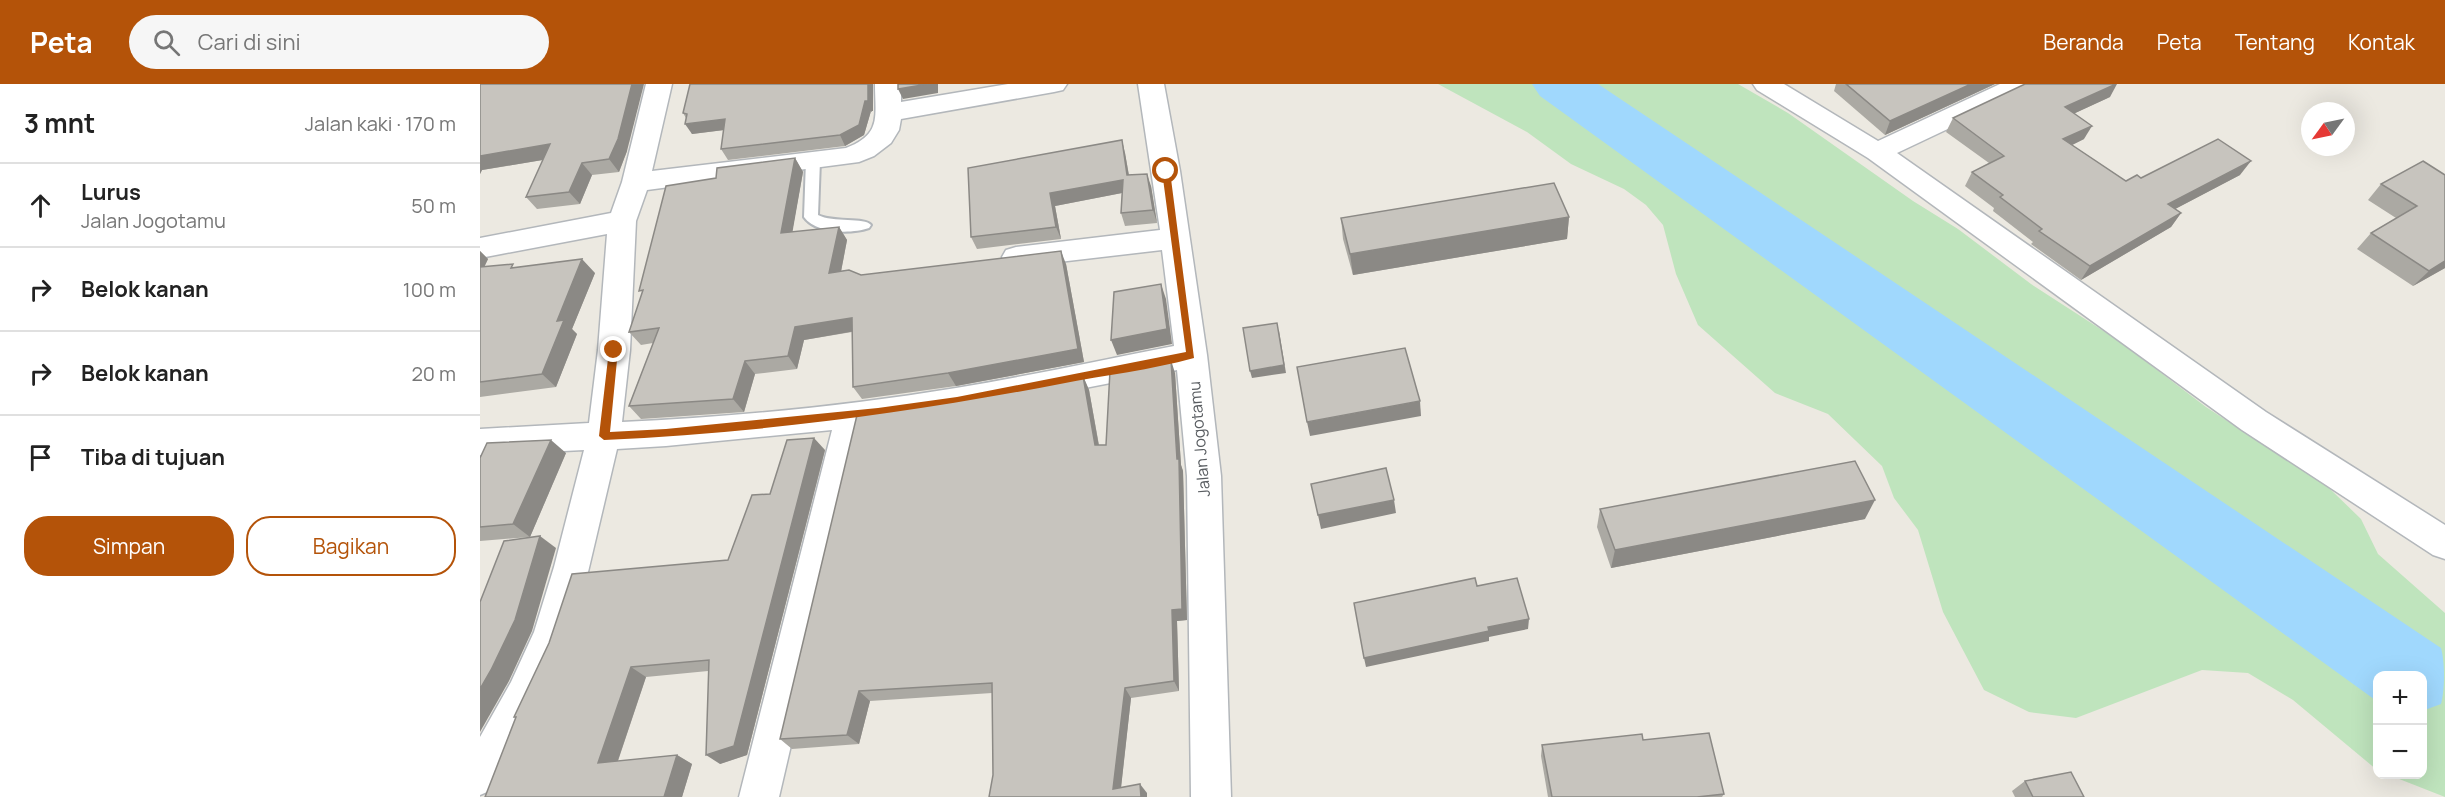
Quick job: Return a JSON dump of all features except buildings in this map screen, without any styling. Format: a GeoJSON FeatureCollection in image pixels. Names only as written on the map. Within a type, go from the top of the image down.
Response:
{"type":"FeatureCollection","features":[{"type":"Feature","properties":{"kind":"street"},"geometry":{"type":"LineString","coordinates":[[480,775],[527,691],[560,610],[604,436],[614,350],[622,221],[636,182],[659,84]]}},
{"type":"Feature","properties":{"kind":"street"},"geometry":{"type":"LineString","coordinates":[[636,182],[850,156],[878,144],[888,129],[888,84]]}},
{"type":"Feature","properties":{"kind":"street"},"geometry":{"type":"LineString","coordinates":[[887,113],[1054,84]]}},
{"type":"Feature","properties":{"kind":"street","name":"Jalan Jogotamu"},"geometry":{"type":"LineString","coordinates":[[1151,84],[1191,355],[1204,476],[1211,797]]}},
{"type":"Feature","properties":{"kind":"street"},"geometry":{"type":"LineString","coordinates":[[1766,84],[1877,152],[2254,421],[2445,544]]}},
{"type":"Feature","properties":{"kind":"street"},"geometry":{"type":"LineString","coordinates":[[1877,152],[2021,84]]}},
{"type":"Feature","properties":{"kind":"street"},"geometry":{"type":"LineString","coordinates":[[480,248],[622,221]]}},
{"type":"Feature","properties":{"kind":"street"},"geometry":{"type":"LineString","coordinates":[[987,261],[1175,237]]}},
{"type":"Feature","properties":{"kind":"street"},"geometry":{"type":"LineString","coordinates":[[480,442],[666,433],[852,414],[957,400],[1191,355]]}},
{"type":"Feature","properties":{"kind":"street"},"geometry":{"type":"LineString","coordinates":[[759,797],[852,414]]}},
{"type":"Feature","properties":{"kind":"lane"},"geometry":{"type":"LineString","coordinates":[[813,160],[811,217],[827,225],[864,225]]}},
{"type":"Feature","properties":{"kind":"green space"},"geometry":{"type":"Polygon","coordinates":[[[1438,84],[1738,84],[1788,113],[1913,201],[1958,229],[2031,284],[2119,341],[2206,407],[2328,487],[2361,519],[2378,554],[2445,613],[2445,797],[2399,779],[2427,779],[2427,671],[2373,671],[2373,767],[2293,700],[2248,673],[2202,670],[2076,718],[2029,712],[1984,690],[1943,612],[1918,530],[1894,498],[1882,466],[1828,414],[1775,393],[1698,325],[1676,274],[1663,225],[1646,205],[1624,189],[1571,164],[1527,132],[1438,84]]]}},
{"type":"Feature","properties":{"kind":"waterway"},"geometry":{"type":"LineString","coordinates":[[1560,84],[2404,671]]}},
{"type":"Feature","properties":{"kind":"route"},"geometry":{"type":"LineString","coordinates":[[614,350],[604,436],[666,433],[878,412],[957,400],[1191,355],[1166,171]]}}]}
